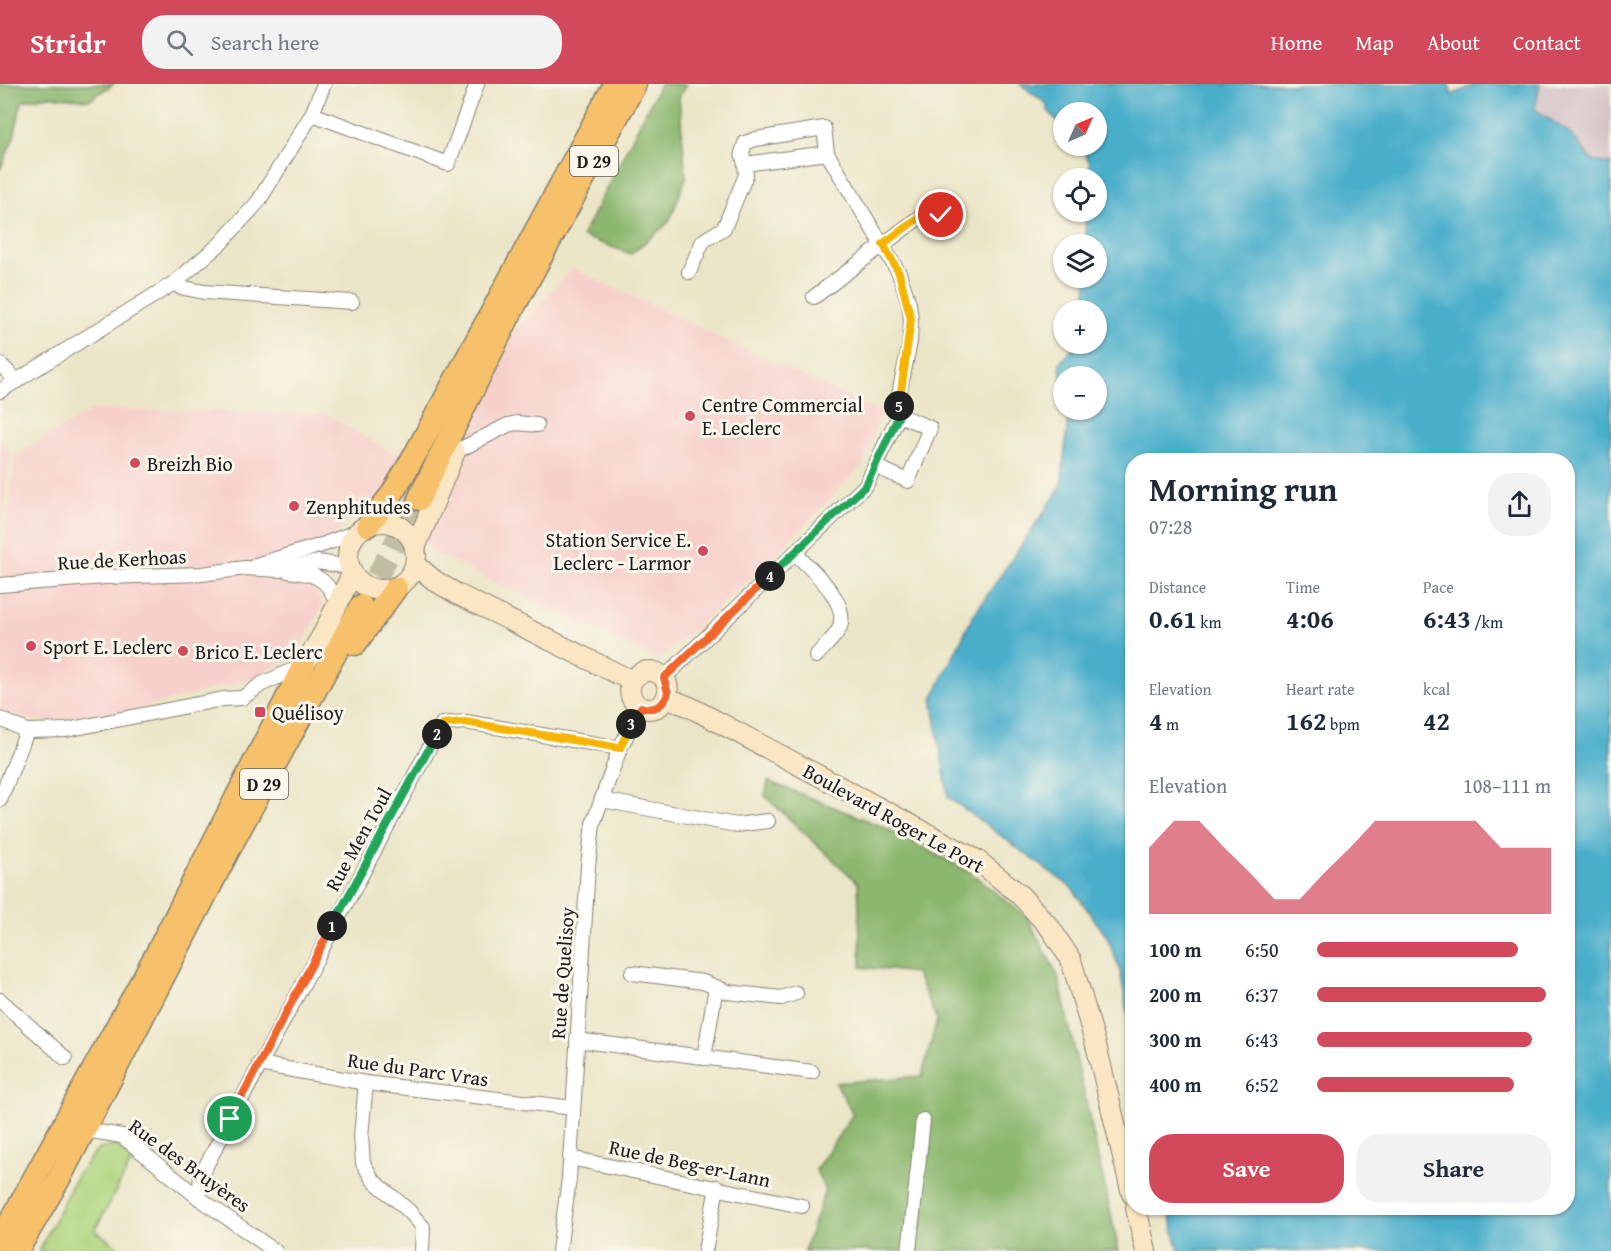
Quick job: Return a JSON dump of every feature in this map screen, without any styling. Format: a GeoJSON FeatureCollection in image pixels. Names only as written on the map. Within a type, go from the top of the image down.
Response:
{"type":"FeatureCollection","features":[{"type":"Feature","properties":{"kind":"main road","name":"D 29"},"geometry":{"type":"LineString","coordinates":[[545,235],[615,84]]}},
{"type":"Feature","properties":{"kind":"main road","name":"D 29"},"geometry":{"type":"LineString","coordinates":[[414,497],[503,308],[635,84]]}},
{"type":"Feature","properties":{"kind":"main road"},"geometry":{"type":"LineString","coordinates":[[455,452],[545,235]]}},
{"type":"Feature","properties":{"kind":"main road"},"geometry":{"type":"LineString","coordinates":[[363,528],[392,495],[545,235]]}},
{"type":"Feature","properties":{"kind":"main road"},"geometry":{"type":"LineString","coordinates":[[164,959],[364,629],[396,588]]}},
{"type":"Feature","properties":{"kind":"main road","name":"D 29"},"geometry":{"type":"LineString","coordinates":[[17,1251],[78,1142],[164,959],[229,829],[350,603]]}},
{"type":"Feature","properties":{"kind":"main road"},"geometry":{"type":"LineString","coordinates":[[164,959],[304,664]]}},
{"type":"Feature","properties":{"kind":"main road","name":"D 29"},"geometry":{"type":"LineString","coordinates":[[0,1241],[164,959]]}},
{"type":"Feature","properties":{"kind":"street"},"geometry":{"type":"LineString","coordinates":[[0,391],[174,283],[220,244],[258,202],[312,114],[324,84]]}},
{"type":"Feature","properties":{"kind":"street"},"geometry":{"type":"LineString","coordinates":[[312,114],[448,164],[477,84]]}},
{"type":"Feature","properties":{"kind":"street"},"geometry":{"type":"LineString","coordinates":[[664,678],[866,485],[899,415],[899,394],[911,319],[899,273],[826,153],[824,129],[756,139],[745,143],[742,153],[746,175],[724,228],[703,241],[689,272]]}},
{"type":"Feature","properties":{"kind":"street"},"geometry":{"type":"LineString","coordinates":[[745,164],[826,153]]}},
{"type":"Feature","properties":{"kind":"street"},"geometry":{"type":"LineString","coordinates":[[814,297],[917,219],[941,215]]}},
{"type":"Feature","properties":{"kind":"street"},"geometry":{"type":"LineString","coordinates":[[174,283],[180,287],[204,292],[352,302]]}},
{"type":"Feature","properties":{"kind":"street"},"geometry":{"type":"LineString","coordinates":[[0,364],[17,381]]}},
{"type":"Feature","properties":{"kind":"street"},"geometry":{"type":"LineString","coordinates":[[875,466],[908,481],[930,428],[899,415]]}},
{"type":"Feature","properties":{"kind":"street"},"geometry":{"type":"LineString","coordinates":[[350,570],[362,585],[374,590],[396,588],[408,579],[455,452],[508,425],[518,423],[537,425]]}},
{"type":"Feature","properties":{"kind":"street"},"geometry":{"type":"LineString","coordinates":[[0,719],[27,731],[66,730],[242,698],[262,684],[304,664],[323,634],[350,603],[349,544],[363,528],[379,522],[397,526],[410,537],[415,556],[435,581],[632,681]]}},
{"type":"Feature","properties":{"kind":"street","name":"Rue de Kerhoas"},"geometry":{"type":"LineString","coordinates":[[0,585],[105,577],[202,574],[245,568],[322,545],[363,528]]}},
{"type":"Feature","properties":{"kind":"street"},"geometry":{"type":"LineString","coordinates":[[795,553],[836,598],[842,616],[840,628],[816,656]]}},
{"type":"Feature","properties":{"kind":"street","name":"Rue de Kerhoas"},"geometry":{"type":"LineString","coordinates":[[245,568],[280,570],[318,562],[350,570]]}},
{"type":"Feature","properties":{"kind":"street"},"geometry":{"type":"LineString","coordinates":[[280,570],[312,574],[323,580],[332,591],[350,603]]}},
{"type":"Feature","properties":{"kind":"street"},"geometry":{"type":"LineString","coordinates":[[648,670],[664,678],[668,687],[667,698],[656,708],[641,707],[631,696],[632,681],[638,674],[648,670]]}},
{"type":"Feature","properties":{"kind":"street","name":"Boulevard Roger Le Port"},"geometry":{"type":"LineString","coordinates":[[667,698],[700,712],[976,860],[1019,894],[1051,929],[1071,960],[1096,1045],[1125,1165]]}},
{"type":"Feature","properties":{"kind":"street","name":"Rue de Quelisoy"},"geometry":{"type":"LineString","coordinates":[[559,1251],[569,1179],[588,866],[593,824],[620,748],[641,707]]}},
{"type":"Feature","properties":{"kind":"street","name":"Rue Men Toul"},"geometry":{"type":"LineString","coordinates":[[199,1198],[201,1174],[442,724],[465,722],[620,748]]}},
{"type":"Feature","properties":{"kind":"street"},"geometry":{"type":"LineString","coordinates":[[0,800],[27,731]]}},
{"type":"Feature","properties":{"kind":"street"},"geometry":{"type":"LineString","coordinates":[[602,800],[736,825],[768,821]]}},
{"type":"Feature","properties":{"kind":"street"},"geometry":{"type":"LineString","coordinates":[[632,973],[703,982],[728,992],[781,998],[796,993]]}},
{"type":"Feature","properties":{"kind":"street"},"geometry":{"type":"LineString","coordinates":[[704,1058],[716,987]]}},
{"type":"Feature","properties":{"kind":"street"},"geometry":{"type":"LineString","coordinates":[[0,1000],[65,1058]]}},
{"type":"Feature","properties":{"kind":"street"},"geometry":{"type":"LineString","coordinates":[[577,1040],[812,1072]]}},
{"type":"Feature","properties":{"kind":"street","name":"Rue du Parc Vras"},"geometry":{"type":"LineString","coordinates":[[259,1064],[366,1083],[573,1108]]}},
{"type":"Feature","properties":{"kind":"street"},"geometry":{"type":"LineString","coordinates":[[366,1083],[361,1136],[363,1162],[373,1180],[409,1211],[423,1227],[422,1251]]}},
{"type":"Feature","properties":{"kind":"street"},"geometry":{"type":"LineString","coordinates":[[909,1251],[923,1120]]}},
{"type":"Feature","properties":{"kind":"street","name":"Rue des Bruyères"},"geometry":{"type":"LineString","coordinates":[[78,1142],[92,1131],[107,1131],[122,1136],[199,1198],[275,1251]]}},
{"type":"Feature","properties":{"kind":"street","name":"Rue de Beg-er-Lann"},"geometry":{"type":"LineString","coordinates":[[570,1158],[802,1206]]}},
{"type":"Feature","properties":{"kind":"street"},"geometry":{"type":"LineString","coordinates":[[705,1251],[717,1187]]}},
{"type":"Feature","properties":{"kind":"street"},"geometry":{"type":"LineString","coordinates":[[1138,1215],[1146,1251]]}},
{"type":"Feature","properties":{"kind":"shaded area"},"geometry":{"type":"Polygon","coordinates":[[[1540,84],[1611,84],[1611,164],[1593,161],[1571,134],[1535,109],[1540,84]]]}},
{"type":"Feature","properties":{"kind":"shaded area"},"geometry":{"type":"Polygon","coordinates":[[[572,268],[881,413],[862,466],[762,569],[658,660],[432,552],[418,528],[405,518],[385,505],[364,504],[342,527],[312,583],[322,607],[296,658],[250,679],[132,711],[71,723],[28,720],[0,708],[0,582],[15,456],[93,409],[326,414],[401,458],[572,268]]]}},
{"type":"Feature","properties":{"kind":"shaded area"},"geometry":{"type":"Polygon","coordinates":[[[0,438],[10,455],[0,539],[0,438]]]}},
{"type":"Feature","properties":{"kind":"green space"},"geometry":{"type":"Polygon","coordinates":[[[0,84],[114,84],[89,100],[49,96],[22,101],[14,137],[0,170],[0,84]]]}},
{"type":"Feature","properties":{"kind":"green space"},"geometry":{"type":"Polygon","coordinates":[[[660,84],[686,84],[679,98],[686,178],[669,222],[631,254],[582,236],[660,84]]]}},
{"type":"Feature","properties":{"kind":"green space"},"geometry":{"type":"Polygon","coordinates":[[[768,781],[881,826],[968,871],[1027,917],[1058,976],[1119,1251],[804,1251],[825,1191],[816,1169],[853,1114],[836,1083],[922,1076],[937,1020],[916,973],[861,967],[858,883],[765,796],[768,781]]]}},
{"type":"Feature","properties":{"kind":"green space"},"geometry":{"type":"Polygon","coordinates":[[[116,1145],[132,1161],[95,1230],[123,1251],[39,1251],[77,1175],[97,1150],[116,1145]]]}},
{"type":"Feature","properties":{"kind":"water"},"geometry":{"type":"Polygon","coordinates":[[[1020,84],[1449,84],[1452,95],[1476,84],[1540,84],[1535,109],[1571,134],[1593,161],[1611,164],[1611,1251],[1179,1251],[1170,1215],[1575,1215],[1575,453],[1125,453],[1125,998],[1120,970],[1107,937],[1072,888],[948,797],[932,699],[973,616],[1061,487],[1068,420],[1107,420],[1107,366],[1060,366],[1060,363],[1068,354],[1107,354],[1107,300],[1086,300],[1086,288],[1107,288],[1107,234],[1086,234],[1085,222],[1107,222],[1107,168],[1088,168],[1090,164],[1086,156],[1107,156],[1107,102],[1053,102],[1053,116],[1047,109],[1047,104],[1020,84]]]}},
{"type":"Feature","properties":{"kind":"tunnel"},"geometry":{"type":"LineString","coordinates":[[361,606],[419,499]]}},
{"type":"Feature","properties":{"kind":"place","name":"Centre Commercial E. Leclerc"},"geometry":{"type":"Point","coordinates":[690,416]}},
{"type":"Feature","properties":{"kind":"place","name":"Breizh Bio"},"geometry":{"type":"Point","coordinates":[135,463]}},
{"type":"Feature","properties":{"kind":"place","name":"Zenphitudes"},"geometry":{"type":"Point","coordinates":[294,506]}},
{"type":"Feature","properties":{"kind":"place","name":"Station Service E. Leclerc - Larmor"},"geometry":{"type":"Point","coordinates":[703,551]}},
{"type":"Feature","properties":{"kind":"place","name":"Sport E. Leclerc"},"geometry":{"type":"Point","coordinates":[31,646]}},
{"type":"Feature","properties":{"kind":"place","name":"Brico E. Leclerc"},"geometry":{"type":"Point","coordinates":[183,651]}},
{"type":"Feature","properties":{"kind":"place","name":"Quélisoy"},"geometry":{"type":"Point","coordinates":[260,712]}},
{"type":"Feature","properties":{"kind":"route"},"geometry":{"type":"LineString","coordinates":[[230,1119],[442,724],[465,722],[620,748],[641,707],[653,709],[665,700],[668,687],[664,678],[866,485],[899,415],[899,394],[910,342],[909,303],[899,273],[883,244],[917,219],[941,215]]}}]}
